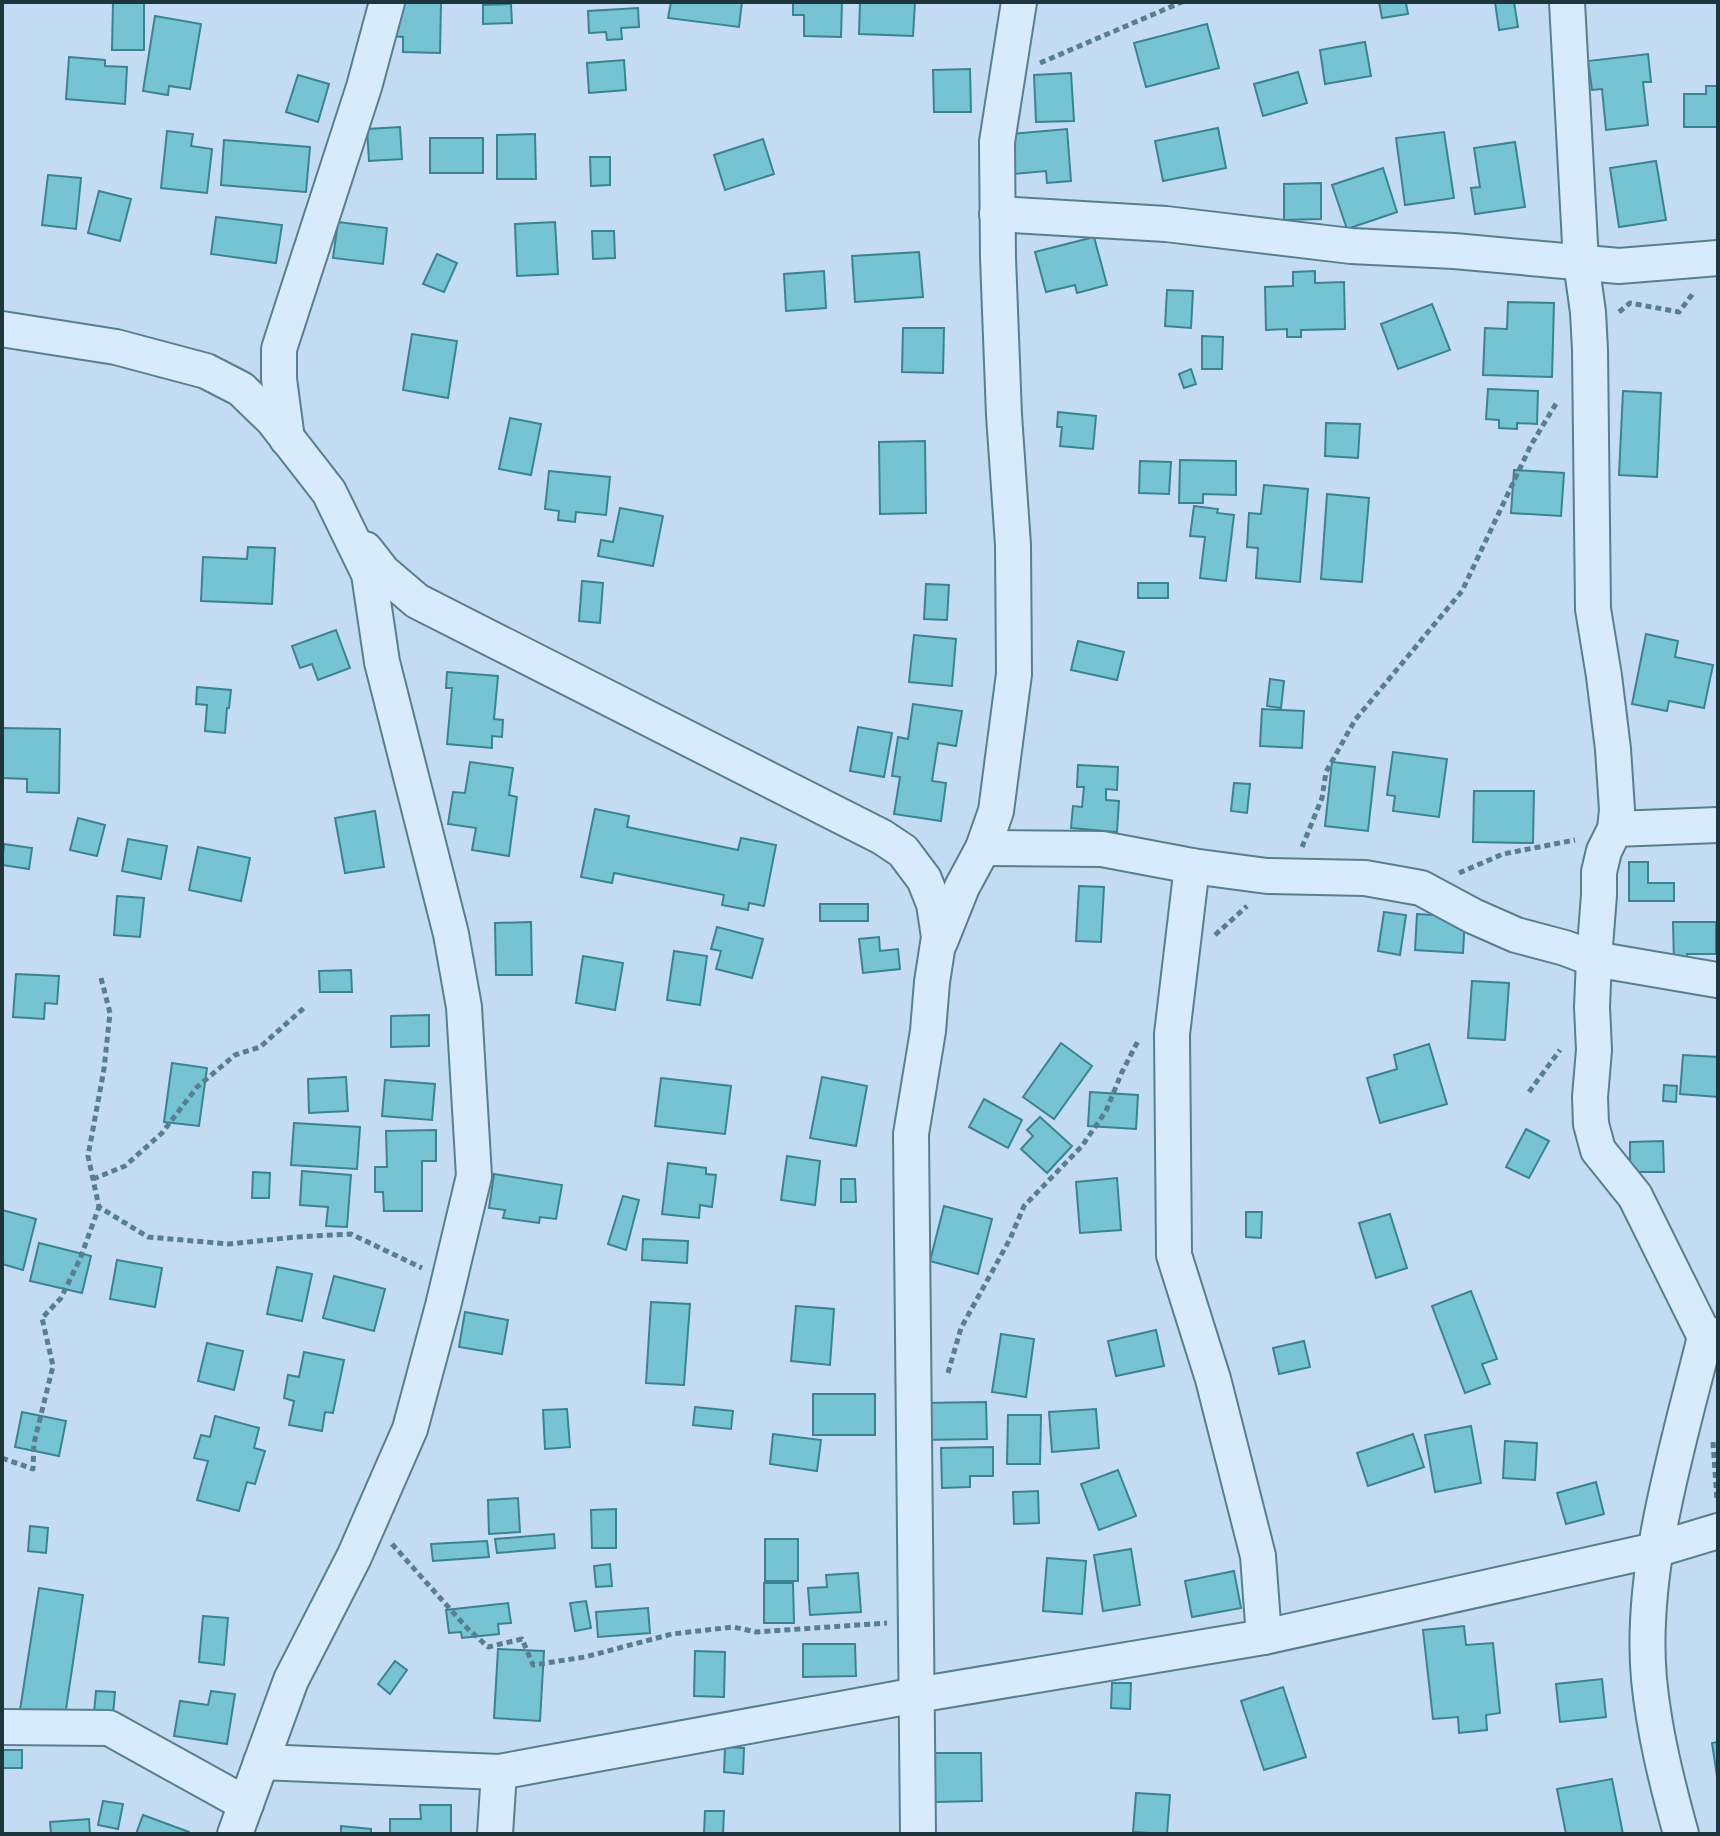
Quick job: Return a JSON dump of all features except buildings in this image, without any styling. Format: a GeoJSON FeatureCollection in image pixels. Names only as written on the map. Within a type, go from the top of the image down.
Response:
{"type":"FeatureCollection","features":[{"type":"Feature","properties":{"kind":"street"},"geometry":{"type":"LineString","coordinates":[[287,439],[279,379],[279,349],[364,87],[387,2]]}},
{"type":"Feature","properties":{"kind":"street"},"geometry":{"type":"LineString","coordinates":[[937,950],[962,887],[983,848],[996,811],[1014,674],[1013,545],[1003,399],[997,142],[1019,2]]}},
{"type":"Feature","properties":{"kind":"street"},"geometry":{"type":"LineString","coordinates":[[1567,2],[1581,262],[1590,350],[1593,609],[1603,664],[1617,810],[1615,829],[1604,851],[1599,872],[1592,1007],[1591,1124],[1598,1150],[1635,1196],[1711,1336],[1670,1478],[1655,1550],[1648,1621],[1649,1677],[1663,1769],[1681,1834]]}},
{"type":"Feature","properties":{"kind":"street"},"geometry":{"type":"LineString","coordinates":[[997,214],[1166,224],[1351,246],[1454,251],[1619,266],[1718,258]]}},
{"type":"Feature","properties":{"kind":"street"},"geometry":{"type":"LineString","coordinates":[[2,329],[116,347],[206,371],[241,389],[273,420],[329,492],[369,574],[382,662],[451,934],[464,1007],[474,1176],[410,1429],[354,1557],[291,1680],[240,1819],[109,1728],[2,1727]]}},
{"type":"Feature","properties":{"kind":"street"},"geometry":{"type":"LineString","coordinates":[[341,516],[383,572],[417,601],[882,837],[903,851],[924,879],[934,904],[939,937],[911,1134],[918,1834]]}},
{"type":"Feature","properties":{"kind":"street"},"geometry":{"type":"LineString","coordinates":[[1615,829],[1718,825]]}},
{"type":"Feature","properties":{"kind":"street"},"geometry":{"type":"LineString","coordinates":[[983,848],[1102,849],[1192,866],[1282,877],[1365,878],[1421,888],[1516,935],[1594,959],[1717,980]]}},
{"type":"Feature","properties":{"kind":"street"},"geometry":{"type":"LineString","coordinates":[[1192,866],[1172,1034],[1174,1255],[1213,1379],[1258,1556],[1264,1637]]}},
{"type":"Feature","properties":{"kind":"street"},"geometry":{"type":"LineString","coordinates":[[261,1762],[499,1772],[917,1695],[1264,1637],[1655,1550],[1718,1531]]}},
{"type":"Feature","properties":{"kind":"street"},"geometry":{"type":"LineString","coordinates":[[495,1834],[499,1772]]}},
{"type":"Feature","properties":{"kind":"path"},"geometry":{"type":"LineString","coordinates":[[1004,94],[1027,68],[1182,2]]}},
{"type":"Feature","properties":{"kind":"path"},"geometry":{"type":"LineString","coordinates":[[1590,350],[1603,325],[1630,303],[1679,312],[1695,291]]}},
{"type":"Feature","properties":{"kind":"path"},"geometry":{"type":"LineString","coordinates":[[1180,972],[1225,925],[1282,877],[1305,842],[1322,798],[1326,772],[1355,720],[1462,591],[1531,445],[1559,399]]}},
{"type":"Feature","properties":{"kind":"path"},"geometry":{"type":"LineString","coordinates":[[1421,888],[1503,854],[1615,829]]}},
{"type":"Feature","properties":{"kind":"path"},"geometry":{"type":"LineString","coordinates":[[2,1458],[33,1469],[34,1443],[53,1366],[42,1318],[61,1298],[80,1259],[99,1207],[88,1156],[104,1069],[110,1013],[101,978]]}},
{"type":"Feature","properties":{"kind":"path"},"geometry":{"type":"LineString","coordinates":[[93,1179],[125,1166],[162,1133],[197,1087],[235,1055],[260,1047],[305,1007]]}},
{"type":"Feature","properties":{"kind":"path"},"geometry":{"type":"LineString","coordinates":[[914,1418],[945,1383],[961,1328],[1010,1239],[1024,1206],[1082,1146],[1106,1111],[1141,1035]]}},
{"type":"Feature","properties":{"kind":"path"},"geometry":{"type":"LineString","coordinates":[[99,1207],[148,1237],[229,1244],[351,1234],[417,1267],[450,1275]]}},
{"type":"Feature","properties":{"kind":"path"},"geometry":{"type":"LineString","coordinates":[[376,1506],[391,1543],[467,1628],[488,1647],[522,1639],[533,1665],[585,1657],[672,1634],[733,1627],[756,1632],[916,1621]]}}]}
